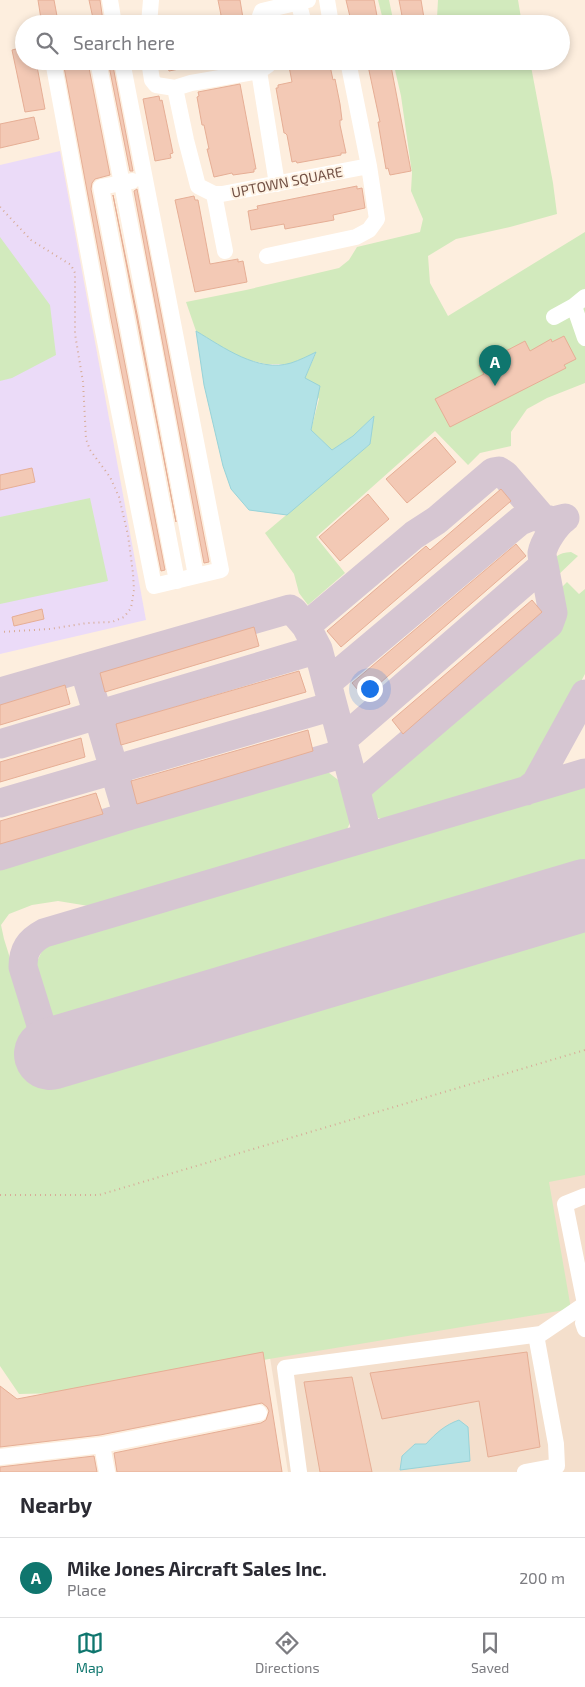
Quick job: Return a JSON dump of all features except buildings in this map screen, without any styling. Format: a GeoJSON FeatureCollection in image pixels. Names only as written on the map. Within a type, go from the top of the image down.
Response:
{"type":"FeatureCollection","features":[{"type":"Feature","properties":{"kind":"street"},"geometry":{"type":"LineString","coordinates":[[110,0],[112,15]]}},
{"type":"Feature","properties":{"kind":"street"},"geometry":{"type":"LineString","coordinates":[[150,15],[151,0]]}},
{"type":"Feature","properties":{"kind":"street"},"geometry":{"type":"LineString","coordinates":[[328,0],[330,15]]}},
{"type":"Feature","properties":{"kind":"street"},"geometry":{"type":"LineString","coordinates":[[260,15],[262,11],[301,1],[303,15]]}},
{"type":"Feature","properties":{"kind":"street"},"geometry":{"type":"LineString","coordinates":[[55,70],[101,321],[154,586],[221,570],[124,70]]}},
{"type":"Feature","properties":{"kind":"street"},"geometry":{"type":"LineString","coordinates":[[100,70],[148,312],[196,576]]}},
{"type":"Feature","properties":{"kind":"street"},"geometry":{"type":"LineString","coordinates":[[150,70],[152,80],[156,85],[175,88],[247,70]]}},
{"type":"Feature","properties":{"kind":"street"},"geometry":{"type":"LineString","coordinates":[[264,70],[277,184]]}},
{"type":"Feature","properties":{"kind":"street"},"geometry":{"type":"LineString","coordinates":[[267,256],[356,237],[369,230],[377,220],[369,166],[350,70]]}},
{"type":"Feature","properties":{"kind":"street","name":"UPTOWN SQUARE"},"geometry":{"type":"LineString","coordinates":[[175,88],[198,186],[214,194],[369,166]]}},
{"type":"Feature","properties":{"kind":"street"},"geometry":{"type":"LineString","coordinates":[[77,192],[145,179]]}},
{"type":"Feature","properties":{"kind":"street"},"geometry":{"type":"LineString","coordinates":[[100,187],[177,581]]}},
{"type":"Feature","properties":{"kind":"street"},"geometry":{"type":"LineString","coordinates":[[214,194],[225,251]]}},
{"type":"Feature","properties":{"kind":"street"},"geometry":{"type":"LineString","coordinates":[[554,318],[579,302],[585,338]]}},
{"type":"Feature","properties":{"kind":"street"},"geometry":{"type":"LineString","coordinates":[[101,321],[169,308]]}},
{"type":"Feature","properties":{"kind":"street"},"geometry":{"type":"LineString","coordinates":[[126,450],[195,437]]}},
{"type":"Feature","properties":{"kind":"street"},"geometry":{"type":"LineString","coordinates":[[299,1472],[285,1368],[541,1334],[585,1304],[565,1204],[585,1196]]}},
{"type":"Feature","properties":{"kind":"street"},"geometry":{"type":"LineString","coordinates":[[585,1318],[583,1323],[585,1329]]}},
{"type":"Feature","properties":{"kind":"street"},"geometry":{"type":"LineString","coordinates":[[525,1472],[557,1466],[556,1444],[536,1335]]}},
{"type":"Feature","properties":{"kind":"street"},"geometry":{"type":"LineString","coordinates":[[0,1457],[102,1445],[259,1413]]}},
{"type":"Feature","properties":{"kind":"street"},"geometry":{"type":"LineString","coordinates":[[102,1445],[107,1472]]}},
{"type":"Feature","properties":{"kind":"path"},"geometry":{"type":"LineString","coordinates":[[0,207],[31,240],[71,265],[75,272],[75,334],[83,382],[86,440],[90,450],[110,477],[119,497],[128,534],[134,590],[131,608],[119,620],[50,629],[0,632]]}},
{"type":"Feature","properties":{"kind":"path"},"geometry":{"type":"LineString","coordinates":[[0,1196],[99,1195],[585,1050]]}},
{"type":"Feature","properties":{"kind":"shaded area"},"geometry":{"type":"Polygon","coordinates":[[[60,151],[146,620],[0,654],[0,165],[60,151]]]}},
{"type":"Feature","properties":{"kind":"shaded area"},"geometry":{"type":"Polygon","coordinates":[[[585,1171],[585,1472],[288,1472],[269,1351],[542,1179],[585,1171]]]}},
{"type":"Feature","properties":{"kind":"green space"},"geometry":{"type":"Polygon","coordinates":[[[378,0],[389,0],[392,15],[382,15],[378,0]]]}},
{"type":"Feature","properties":{"kind":"green space"},"geometry":{"type":"Polygon","coordinates":[[[438,0],[518,0],[520,15],[437,15],[438,0]]]}},
{"type":"Feature","properties":{"kind":"green space"},"geometry":{"type":"Polygon","coordinates":[[[395,70],[532,70],[557,214],[456,239],[428,256],[430,283],[448,316],[585,232],[585,383],[547,398],[527,409],[511,432],[511,446],[480,453],[468,465],[435,431],[316,537],[345,573],[308,605],[299,593],[294,574],[265,533],[370,444],[373,417],[353,436],[332,450],[311,430],[319,399],[305,378],[316,353],[290,364],[266,364],[239,358],[196,331],[186,302],[339,268],[349,260],[357,247],[420,232],[423,219],[411,191],[412,173],[401,96],[395,70]]]}},
{"type":"Feature","properties":{"kind":"green space"},"geometry":{"type":"Polygon","coordinates":[[[0,237],[50,305],[56,355],[12,378],[0,381],[0,237]]]}},
{"type":"Feature","properties":{"kind":"green space"},"geometry":{"type":"Polygon","coordinates":[[[90,498],[108,581],[0,604],[0,517],[90,498]]]}},
{"type":"Feature","properties":{"kind":"green space"},"geometry":{"type":"Polygon","coordinates":[[[571,552],[578,556],[555,578],[553,567],[555,559],[560,554],[571,552]]]}},
{"type":"Feature","properties":{"kind":"green space"},"geometry":{"type":"Polygon","coordinates":[[[567,582],[579,594],[585,589],[585,674],[532,772],[522,781],[510,787],[393,822],[378,818],[370,809],[369,796],[376,784],[560,628],[561,613],[557,592],[567,582]]]}},
{"type":"Feature","properties":{"kind":"green space"},"geometry":{"type":"Polygon","coordinates":[[[324,769],[346,786],[352,818],[345,834],[333,840],[231,868],[101,908],[58,901],[32,905],[9,914],[1,925],[4,939],[49,1083],[585,921],[585,1175],[549,1182],[571,1309],[63,1393],[19,1394],[0,1366],[0,867],[324,769]]]}},
{"type":"Feature","properties":{"kind":"green space"},"geometry":{"type":"Polygon","coordinates":[[[585,783],[585,871],[66,1025],[48,1015],[32,973],[45,944],[145,912],[585,783]]]}},
{"type":"Feature","properties":{"kind":"water"},"geometry":{"type":"Polygon","coordinates":[[[196,331],[241,357],[266,364],[279,365],[291,363],[316,352],[305,378],[320,386],[311,430],[332,450],[353,436],[374,416],[370,444],[287,515],[249,510],[231,489],[223,466],[204,385],[196,331]]]}},
{"type":"Feature","properties":{"kind":"water"},"geometry":{"type":"Polygon","coordinates":[[[459,1420],[468,1427],[470,1461],[400,1470],[402,1456],[415,1444],[426,1444],[449,1424],[459,1420]]]}},
{"type":"Feature","properties":{"kind":"taxiway"},"geometry":{"type":"LineString","coordinates":[[327,683],[318,649],[306,626],[414,535],[437,520],[493,472],[499,471],[505,475],[542,518],[553,521],[565,518],[554,529],[545,544],[542,553],[544,565],[342,740]]}},
{"type":"Feature","properties":{"kind":"taxiway"},"geometry":{"type":"LineString","coordinates":[[368,837],[327,683],[520,521],[532,516],[542,518]]}},
{"type":"Feature","properties":{"kind":"taxiway"},"geometry":{"type":"LineString","coordinates":[[356,789],[549,624],[553,613],[544,565]]}},
{"type":"Feature","properties":{"kind":"taxiway"},"geometry":{"type":"LineString","coordinates":[[0,692],[290,609],[306,626]]}},
{"type":"Feature","properties":{"kind":"taxiway"},"geometry":{"type":"LineString","coordinates":[[0,744],[318,649]]}},
{"type":"Feature","properties":{"kind":"taxiway"},"geometry":{"type":"LineString","coordinates":[[84,668],[128,816]]}},
{"type":"Feature","properties":{"kind":"taxiway"},"geometry":{"type":"LineString","coordinates":[[526,791],[536,783],[585,694]]}},
{"type":"Feature","properties":{"kind":"taxiway"},"geometry":{"type":"LineString","coordinates":[[0,803],[333,706]]}},
{"type":"Feature","properties":{"kind":"taxiway"},"geometry":{"type":"LineString","coordinates":[[0,856],[128,816],[345,753]]}},
{"type":"Feature","properties":{"kind":"taxiway"},"geometry":{"type":"LineString","coordinates":[[50,1054],[23,967],[24,956],[28,947],[34,939],[44,933],[585,773]]}},
{"type":"Feature","properties":{"kind":"runway"},"geometry":{"type":"LineString","coordinates":[[50,1054],[585,895]]}},
{"type":"Feature","properties":{"kind":"place","name":"Mike Jones Aircraft Sales Inc."},"geometry":{"type":"Point","coordinates":[495,386]}}]}
